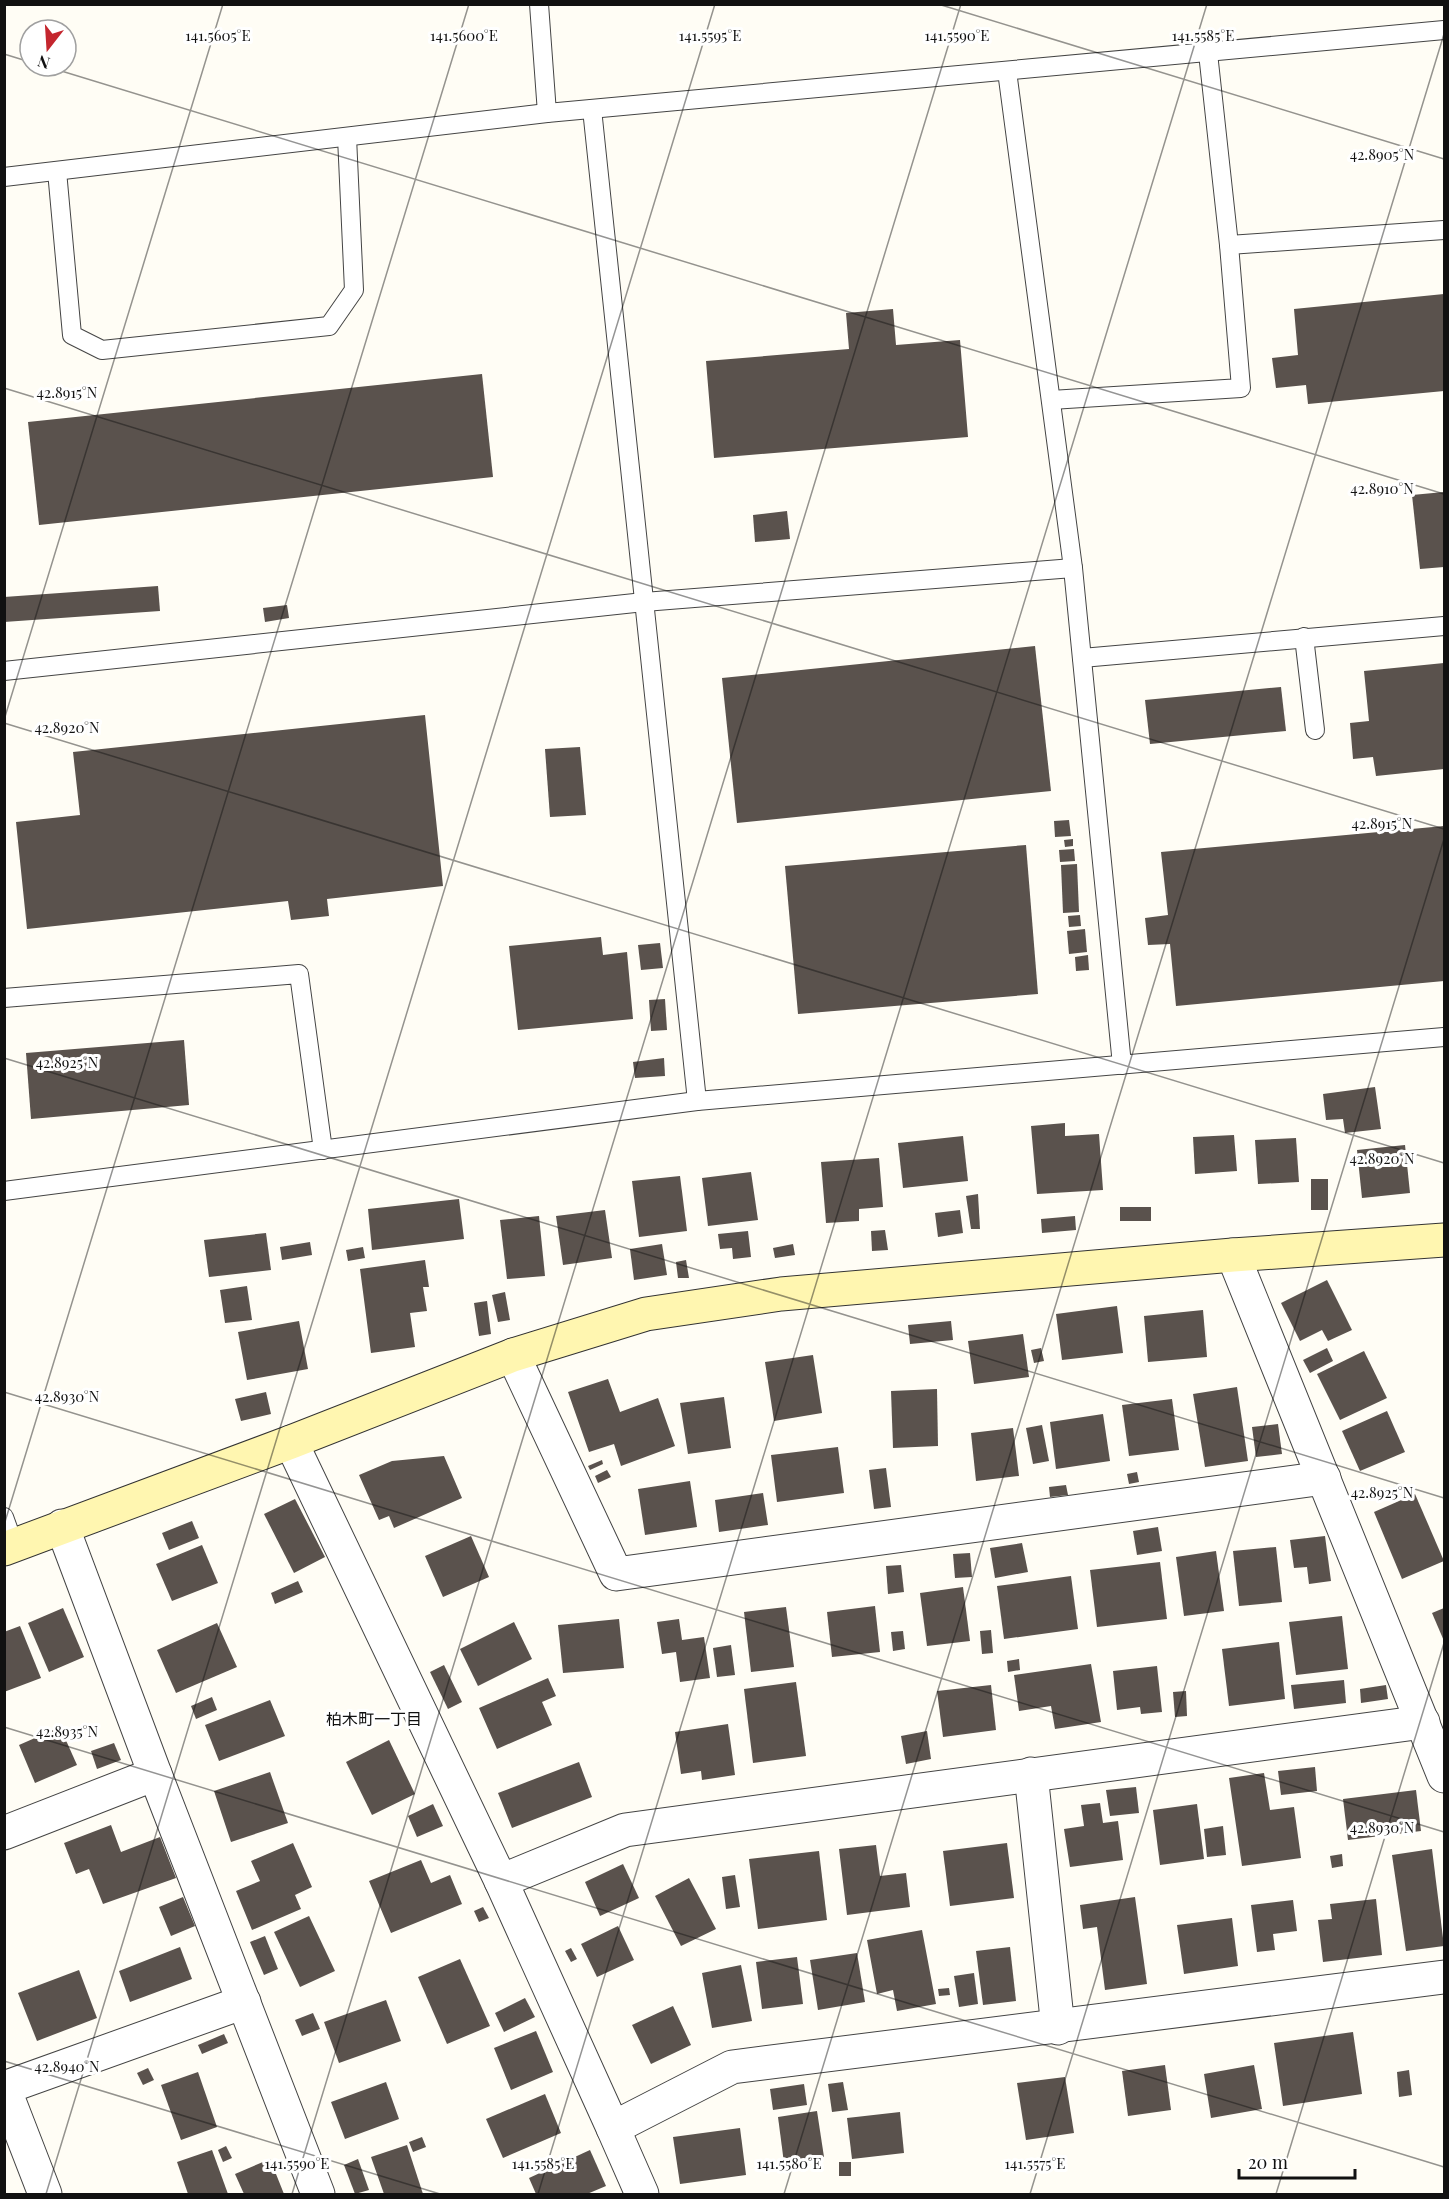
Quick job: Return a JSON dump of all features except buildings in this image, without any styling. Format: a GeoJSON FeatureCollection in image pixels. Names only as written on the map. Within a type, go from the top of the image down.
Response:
{"type":"FeatureCollection","features":[{"type":"Feature","properties":{"kind":"street"},"geometry":{"type":"LineString","coordinates":[[8,1537],[62,1526],[291,1443],[513,1355],[645,1314],[781,1294],[1233,1255],[1444,1240]]}},
{"type":"Feature","properties":{"kind":"street"},"geometry":{"type":"LineString","coordinates":[[1233,1255],[1444,1776]]}},
{"type":"Feature","properties":{"kind":"street"},"geometry":{"type":"LineString","coordinates":[[513,1355],[616,1574],[1324,1478]]}},
{"type":"Feature","properties":{"kind":"street"},"geometry":{"type":"LineString","coordinates":[[291,1443],[501,1881],[642,2194]]}},
{"type":"Feature","properties":{"kind":"street"},"geometry":{"type":"LineString","coordinates":[[62,1526],[155,1774],[318,2194]]}},
{"type":"Feature","properties":{"kind":"street"},"geometry":{"type":"LineString","coordinates":[[501,1881],[625,1830],[1423,1722]]}},
{"type":"Feature","properties":{"kind":"street"},"geometry":{"type":"LineString","coordinates":[[4,1833],[155,1774]]}},
{"type":"Feature","properties":{"kind":"street"},"geometry":{"type":"LineString","coordinates":[[1031,1774],[1058,2028]]}},
{"type":"Feature","properties":{"kind":"street"},"geometry":{"type":"LineString","coordinates":[[613,2128],[732,2067],[1058,2028],[1444,1977]]}},
{"type":"Feature","properties":{"kind":"street"},"geometry":{"type":"LineString","coordinates":[[45,2194],[4,2088],[244,2002]]}},
{"type":"Feature","properties":{"kind":"lane"},"geometry":{"type":"LineString","coordinates":[[539,4],[547,113]]}},
{"type":"Feature","properties":{"kind":"lane"},"geometry":{"type":"LineString","coordinates":[[4,177],[547,113],[1444,30]]}},
{"type":"Feature","properties":{"kind":"lane"},"geometry":{"type":"LineString","coordinates":[[1051,400],[1241,388],[1229,245],[1208,53]]}},
{"type":"Feature","properties":{"kind":"lane"},"geometry":{"type":"LineString","coordinates":[[1007,71],[1073,568],[1122,1065]]}},
{"type":"Feature","properties":{"kind":"lane"},"geometry":{"type":"LineString","coordinates":[[592,110],[697,1101]]}},
{"type":"Feature","properties":{"kind":"lane"},"geometry":{"type":"LineString","coordinates":[[57,171],[72,336],[102,350],[329,326],[354,290],[347,137]]}},
{"type":"Feature","properties":{"kind":"lane"},"geometry":{"type":"LineString","coordinates":[[1229,245],[1444,230]]}},
{"type":"Feature","properties":{"kind":"lane"},"geometry":{"type":"LineString","coordinates":[[4,671],[644,602],[1073,568]]}},
{"type":"Feature","properties":{"kind":"lane"},"geometry":{"type":"LineString","coordinates":[[1082,658],[1444,626]]}},
{"type":"Feature","properties":{"kind":"lane"},"geometry":{"type":"LineString","coordinates":[[1304,637],[1315,730]]}},
{"type":"Feature","properties":{"kind":"lane"},"geometry":{"type":"LineString","coordinates":[[4,998],[299,974],[323,1150]]}},
{"type":"Feature","properties":{"kind":"lane"},"geometry":{"type":"LineString","coordinates":[[4,1191],[697,1101],[1444,1037]]}},
{"type":"Feature","properties":{"kind":"district","name":"柏木町一丁目"},"geometry":{"type":"Point","coordinates":[374,1719]}}]}
